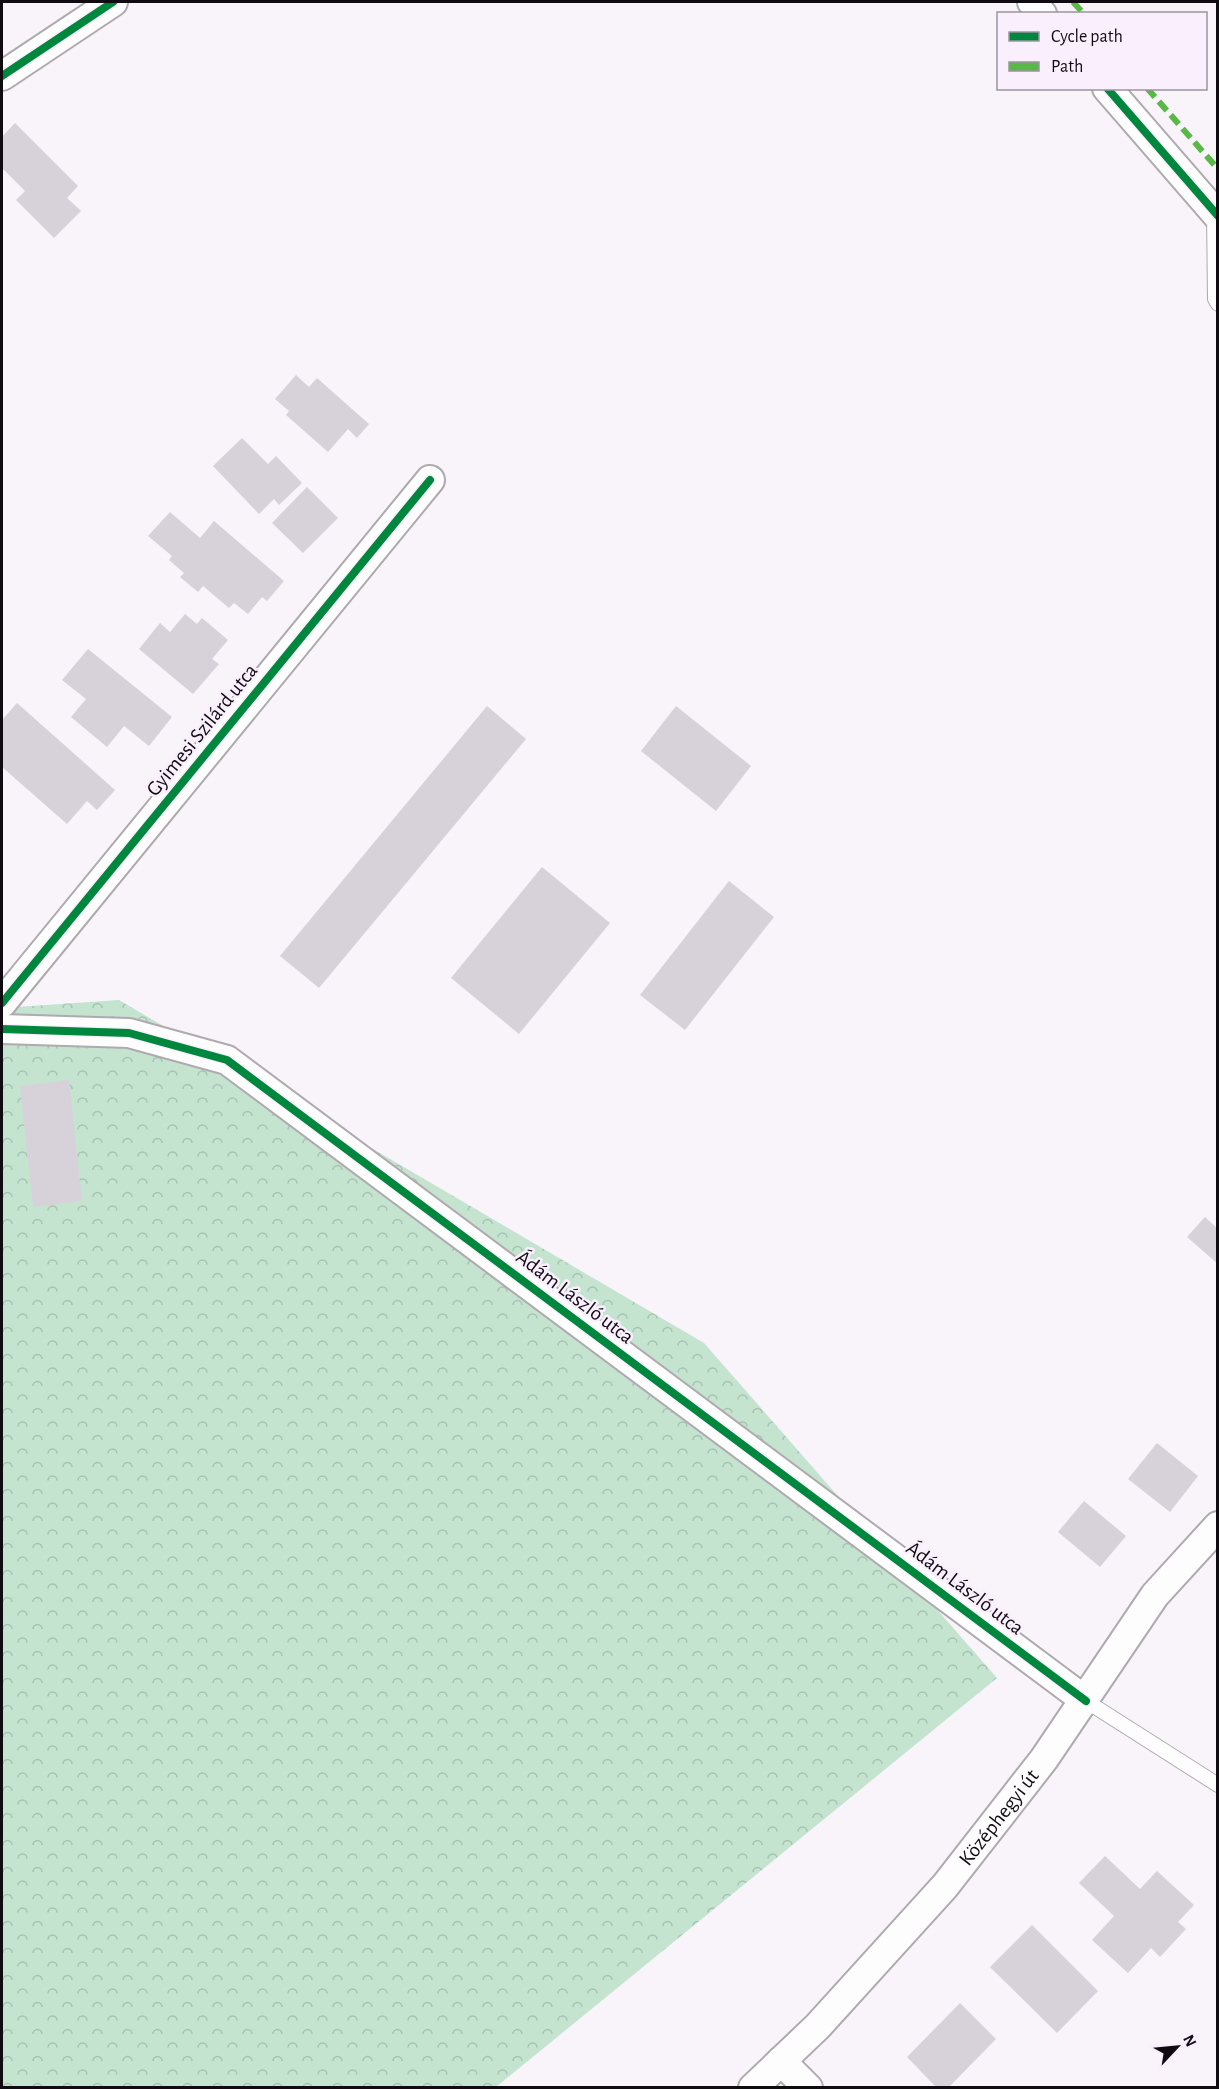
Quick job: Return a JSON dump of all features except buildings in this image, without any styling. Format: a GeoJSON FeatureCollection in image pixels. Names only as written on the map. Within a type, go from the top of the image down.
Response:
{"type":"FeatureCollection","features":[{"type":"Feature","properties":{"kind":"street"},"geometry":{"type":"LineString","coordinates":[[2,76],[113,2]]}},
{"type":"Feature","properties":{"kind":"street"},"geometry":{"type":"LineString","coordinates":[[1109,90],[1216,214]]}},
{"type":"Feature","properties":{"kind":"street","name":"Gyimesi Szilárd utca"},"geometry":{"type":"LineString","coordinates":[[2,1003],[430,480]]}},
{"type":"Feature","properties":{"kind":"street","name":"Ádám László utca"},"geometry":{"type":"LineString","coordinates":[[2,1029],[129,1033],[227,1060],[1086,1701]]}},
{"type":"Feature","properties":{"kind":"street","name":"Középhegyi út"},"geometry":{"type":"LineString","coordinates":[[753,2088],[818,2026],[945,1886],[1086,1701],[1155,1595],[1218,1526]]}},
{"type":"Feature","properties":{"kind":"street"},"geometry":{"type":"LineString","coordinates":[[781,2061],[808,2088]]}},
{"type":"Feature","properties":{"kind":"lane"},"geometry":{"type":"LineString","coordinates":[[1216,214],[1215,299],[1218,304]]}},
{"type":"Feature","properties":{"kind":"lane"},"geometry":{"type":"LineString","coordinates":[[1086,1701],[1218,1785]]}},
{"type":"Feature","properties":{"kind":"green space"},"geometry":{"type":"Polygon","coordinates":[[[119,1000],[704,1343],[997,1678],[496,2087],[2,2088],[2,1008],[119,1000]]]}},
{"type":"Feature","properties":{"kind":"marked path"},"geometry":{"type":"LineString","coordinates":[[1073,2],[1082,12]]}},
{"type":"Feature","properties":{"kind":"marked path"},"geometry":{"type":"LineString","coordinates":[[1149,90],[1218,169]]}},
{"type":"Feature","properties":{"kind":"cycle path"},"geometry":{"type":"LineString","coordinates":[[2,76],[113,2]]}},
{"type":"Feature","properties":{"kind":"cycle path"},"geometry":{"type":"LineString","coordinates":[[1109,90],[1218,216]]}},
{"type":"Feature","properties":{"kind":"cycle path"},"geometry":{"type":"LineString","coordinates":[[2,1003],[430,480]]}},
{"type":"Feature","properties":{"kind":"cycle path"},"geometry":{"type":"LineString","coordinates":[[2,1029],[129,1033],[227,1060],[1086,1701]]}}]}
